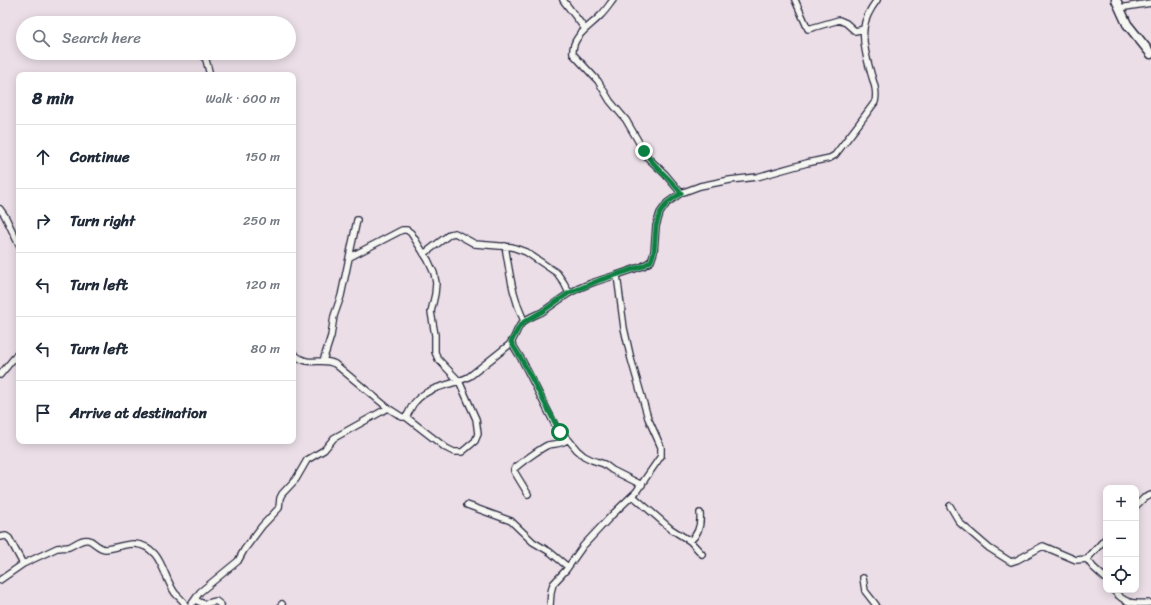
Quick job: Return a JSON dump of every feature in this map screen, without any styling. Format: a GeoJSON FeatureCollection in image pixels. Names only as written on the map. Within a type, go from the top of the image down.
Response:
{"type":"FeatureCollection","features":[{"type":"Feature","properties":{"kind":"main road"},"geometry":{"type":"LineString","coordinates":[[1116,0],[1134,34],[1151,54]]}},
{"type":"Feature","properties":{"kind":"street"},"geometry":{"type":"LineString","coordinates":[[563,0],[585,29]]}},
{"type":"Feature","properties":{"kind":"street"},"geometry":{"type":"LineString","coordinates":[[613,0],[601,15],[585,29],[575,42],[573,46],[573,54],[598,81],[610,101],[626,120],[648,158],[665,174],[681,193]]}},
{"type":"Feature","properties":{"kind":"street"},"geometry":{"type":"LineString","coordinates":[[795,0],[808,29],[839,20],[846,23],[855,31],[864,29]]}},
{"type":"Feature","properties":{"kind":"street"},"geometry":{"type":"LineString","coordinates":[[406,417],[414,402],[425,394],[442,386],[460,381],[470,376],[511,342],[519,327],[524,322],[569,293],[600,280],[643,266],[651,261],[654,252],[656,226],[660,213],[667,203],[681,193],[712,183],[748,179],[766,175],[807,163],[825,160],[835,155],[875,102],[876,89],[867,55],[864,29],[868,15],[877,0]]}},
{"type":"Feature","properties":{"kind":"street"},"geometry":{"type":"LineString","coordinates":[[1119,8],[1151,3]]}},
{"type":"Feature","properties":{"kind":"street"},"geometry":{"type":"LineString","coordinates":[[206,60],[209,72]]}},
{"type":"Feature","properties":{"kind":"street"},"geometry":{"type":"LineString","coordinates":[[0,210],[5,216],[16,240]]}},
{"type":"Feature","properties":{"kind":"street"},"geometry":{"type":"LineString","coordinates":[[323,361],[331,336],[334,316],[341,296],[357,220]]}},
{"type":"Feature","properties":{"kind":"street"},"geometry":{"type":"LineString","coordinates":[[296,356],[300,359],[309,362],[329,361],[335,364],[388,408],[402,417],[406,417],[446,448],[454,452],[462,452],[475,441],[478,434],[476,419],[460,381],[438,358],[435,352],[435,335],[431,312],[436,283],[434,273],[411,233],[407,230],[402,230],[350,257]]}},
{"type":"Feature","properties":{"kind":"street"},"geometry":{"type":"LineString","coordinates":[[424,254],[450,234],[455,233],[475,244],[506,246],[526,252],[548,266],[557,273],[569,293]]}},
{"type":"Feature","properties":{"kind":"street"},"geometry":{"type":"LineString","coordinates":[[506,246],[511,285],[516,303],[524,322]]}},
{"type":"Feature","properties":{"kind":"street"},"geometry":{"type":"LineString","coordinates":[[550,605],[553,584],[568,567],[583,546],[612,515],[633,496],[661,456],[661,450],[648,418],[630,359],[616,275]]}},
{"type":"Feature","properties":{"kind":"street"},"geometry":{"type":"LineString","coordinates":[[511,342],[560,432],[584,456],[604,464],[612,470],[642,485]]}},
{"type":"Feature","properties":{"kind":"street"},"geometry":{"type":"LineString","coordinates":[[0,375],[16,356]]}},
{"type":"Feature","properties":{"kind":"street"},"geometry":{"type":"LineString","coordinates":[[191,605],[200,592],[230,569],[240,559],[244,550],[262,526],[279,508],[282,494],[296,479],[307,460],[324,450],[334,438],[388,408]]}},
{"type":"Feature","properties":{"kind":"street"},"geometry":{"type":"LineString","coordinates":[[528,494],[514,469],[542,448],[548,445],[562,443],[568,439]]}},
{"type":"Feature","properties":{"kind":"street"},"geometry":{"type":"LineString","coordinates":[[1139,503],[1145,497],[1151,495]]}},
{"type":"Feature","properties":{"kind":"street"},"geometry":{"type":"LineString","coordinates":[[633,496],[671,529],[690,541],[702,554]]}},
{"type":"Feature","properties":{"kind":"street"},"geometry":{"type":"LineString","coordinates":[[467,505],[511,521],[537,545],[550,552],[568,567]]}},
{"type":"Feature","properties":{"kind":"street"},"geometry":{"type":"LineString","coordinates":[[950,506],[960,524],[989,548],[1011,562],[1042,546],[1076,560],[1087,559],[1103,541]]}},
{"type":"Feature","properties":{"kind":"street"},"geometry":{"type":"LineString","coordinates":[[690,541],[700,527],[700,513]]}},
{"type":"Feature","properties":{"kind":"street"},"geometry":{"type":"LineString","coordinates":[[0,537],[6,536],[9,538],[23,564]]}},
{"type":"Feature","properties":{"kind":"street"},"geometry":{"type":"LineString","coordinates":[[0,580],[23,564],[57,548],[68,547],[84,540],[90,541],[104,549],[136,543],[149,548],[154,553],[175,593],[181,598],[185,605]]}},
{"type":"Feature","properties":{"kind":"street"},"geometry":{"type":"LineString","coordinates":[[1087,559],[1103,576]]}},
{"type":"Feature","properties":{"kind":"street"},"geometry":{"type":"LineString","coordinates":[[863,578],[865,591],[876,605]]}},
{"type":"Feature","properties":{"kind":"street"},"geometry":{"type":"LineString","coordinates":[[1116,593],[1123,600],[1129,602],[1151,603]]}},
{"type":"Feature","properties":{"kind":"street"},"geometry":{"type":"LineString","coordinates":[[195,600],[204,604],[216,601],[221,605]]}},
{"type":"Feature","properties":{"kind":"route"},"geometry":{"type":"LineString","coordinates":[[560,432],[511,342],[521,324],[569,293],[600,280],[643,266],[651,261],[654,252],[656,226],[660,213],[667,203],[681,193],[665,174],[648,158],[644,151]]}}]}
